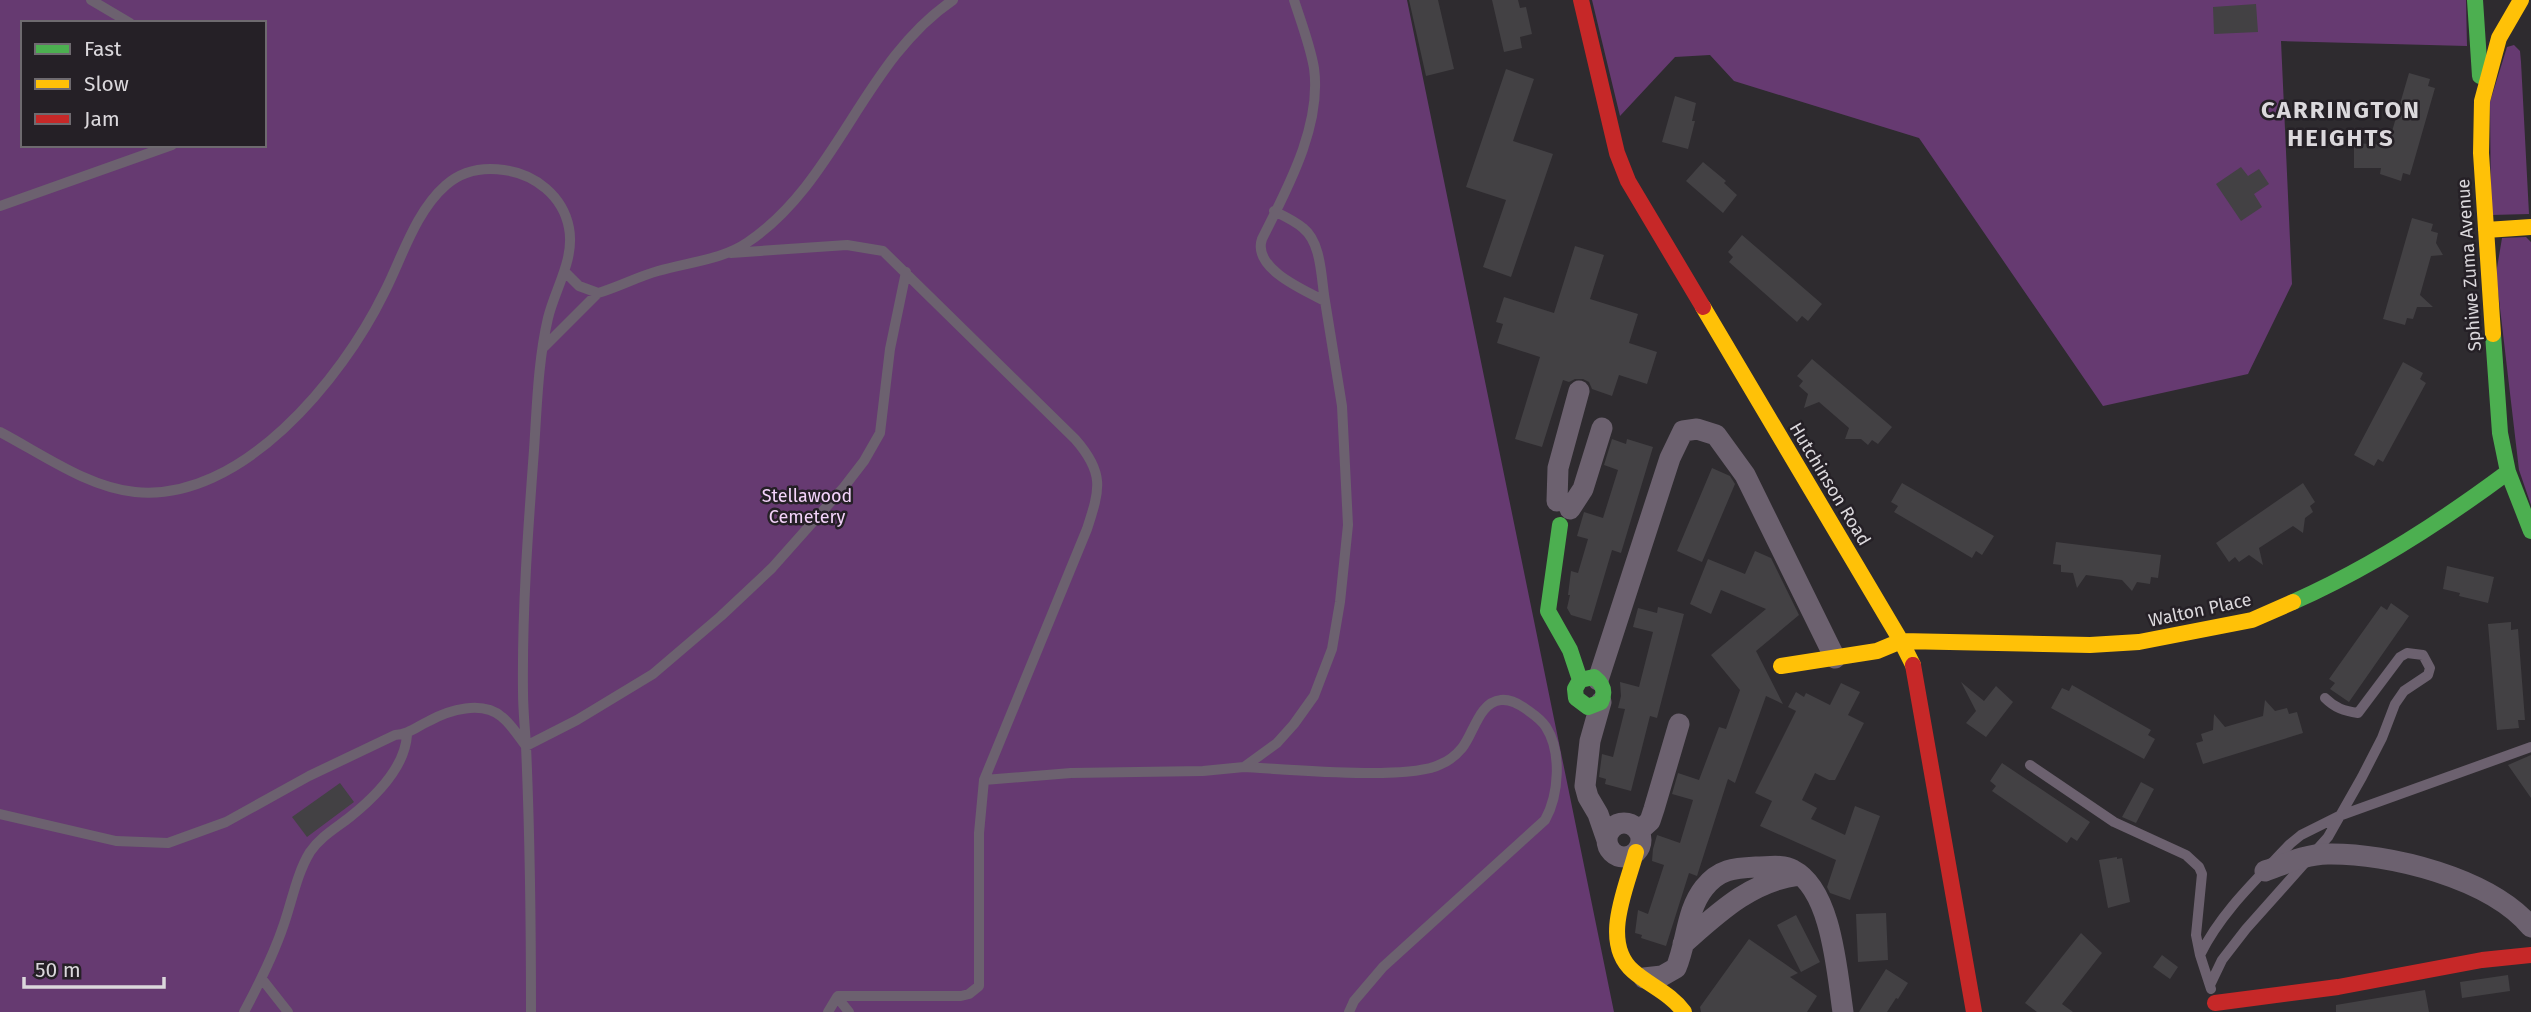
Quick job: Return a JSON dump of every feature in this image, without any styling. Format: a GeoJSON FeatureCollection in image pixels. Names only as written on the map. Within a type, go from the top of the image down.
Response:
{"type":"FeatureCollection","features":[{"type":"Feature","properties":{"kind":"street","name":"Hutchinson Road"},"geometry":{"type":"LineString","coordinates":[[1581,0],[1617,153],[1628,181],[1901,641],[1919,682],[1974,1012]]}},
{"type":"Feature","properties":{"kind":"street"},"geometry":{"type":"LineString","coordinates":[[2475,0],[2482,101]]}},
{"type":"Feature","properties":{"kind":"street","name":"Sphiwe Zuma Avenue"},"geometry":{"type":"LineString","coordinates":[[2521,0],[2499,38],[2482,101],[2481,153],[2500,433],[2508,472],[2531,530]]}},
{"type":"Feature","properties":{"kind":"street"},"geometry":{"type":"LineString","coordinates":[[2486,230],[2531,227]]}},
{"type":"Feature","properties":{"kind":"street"},"geometry":{"type":"LineString","coordinates":[[1579,391],[1558,468],[1562,512],[1547,604],[1551,619],[1570,650],[1579,656],[1587,684],[1590,741],[1585,786],[1624,887]]}},
{"type":"Feature","properties":{"kind":"street"},"geometry":{"type":"LineString","coordinates":[[1562,512],[1583,489],[1602,428]]}},
{"type":"Feature","properties":{"kind":"street"},"geometry":{"type":"LineString","coordinates":[[1601,702],[1588,707],[1587,684],[1670,458],[1683,431],[1697,429],[1716,435],[1745,475],[1835,658]]}},
{"type":"Feature","properties":{"kind":"street","name":"Walton Place"},"geometry":{"type":"LineString","coordinates":[[1782,666],[1877,650],[1901,641],[2091,645],[2127,643],[2180,636],[2252,620],[2322,589],[2388,553],[2456,511],[2508,472]]}},
{"type":"Feature","properties":{"kind":"street"},"geometry":{"type":"LineString","coordinates":[[1587,684],[1604,693],[1590,741]]}},
{"type":"Feature","properties":{"kind":"street"},"geometry":{"type":"LineString","coordinates":[[1609,845],[1622,857],[1632,835],[1650,821],[1678,724]]}},
{"type":"Feature","properties":{"kind":"street"},"geometry":{"type":"LineString","coordinates":[[1598,814],[1632,835]]}},
{"type":"Feature","properties":{"kind":"street"},"geometry":{"type":"LineString","coordinates":[[1609,845],[1612,827],[1632,835]]}},
{"type":"Feature","properties":{"kind":"street"},"geometry":{"type":"LineString","coordinates":[[1632,835],[1616,942],[1625,962],[1670,994],[1685,1012]]}},
{"type":"Feature","properties":{"kind":"street"},"geometry":{"type":"LineString","coordinates":[[2265,871],[2326,854],[2366,857],[2426,867],[2486,892],[2513,910],[2531,927]]}},
{"type":"Feature","properties":{"kind":"street"},"geometry":{"type":"LineString","coordinates":[[1644,978],[1668,974],[1676,968],[1698,898],[1718,874],[1732,868],[1783,866],[1801,875],[1812,887],[1823,911],[1834,951],[1843,1012]]}},
{"type":"Feature","properties":{"kind":"street"},"geometry":{"type":"LineString","coordinates":[[1681,952],[1740,896],[1774,880],[1801,875]]}},
{"type":"Feature","properties":{"kind":"street"},"geometry":{"type":"LineString","coordinates":[[1681,952],[1685,1012]]}},
{"type":"Feature","properties":{"kind":"street"},"geometry":{"type":"LineString","coordinates":[[2216,1008],[2470,962],[2531,955]]}},
{"type":"Feature","properties":{"kind":"lane"},"geometry":{"type":"LineString","coordinates":[[91,0],[127,21]]}},
{"type":"Feature","properties":{"kind":"lane"},"geometry":{"type":"LineString","coordinates":[[731,253],[767,228],[799,197],[890,63],[924,22],[953,0]]}},
{"type":"Feature","properties":{"kind":"lane"},"geometry":{"type":"LineString","coordinates":[[1294,0],[1310,48],[1315,90],[1311,120],[1302,151],[1260,244],[1263,259],[1274,271],[1325,301]]}},
{"type":"Feature","properties":{"kind":"lane"},"geometry":{"type":"LineString","coordinates":[[0,206],[166,147]]}},
{"type":"Feature","properties":{"kind":"lane"},"geometry":{"type":"LineString","coordinates":[[0,432],[74,472],[119,489],[162,493],[219,476],[270,440],[340,364],[367,324],[433,199],[445,186],[470,172],[491,168],[512,170],[534,180],[554,196],[569,224],[570,237],[565,272],[548,320],[540,373],[526,586],[523,693],[531,1012]]}},
{"type":"Feature","properties":{"kind":"lane"},"geometry":{"type":"LineString","coordinates":[[1244,767],[1278,743],[1314,696],[1332,649],[1348,525],[1342,406],[1319,262],[1309,234],[1304,228],[1274,211]]}},
{"type":"Feature","properties":{"kind":"lane"},"geometry":{"type":"LineString","coordinates":[[544,346],[598,293],[654,272],[731,253],[847,245],[868,247],[883,251],[906,272],[1088,454],[1099,481],[1087,529],[984,779],[979,833],[979,986],[969,994],[961,996],[842,995],[828,1012]]}},
{"type":"Feature","properties":{"kind":"lane"},"geometry":{"type":"LineString","coordinates":[[565,272],[579,286],[598,293]]}},
{"type":"Feature","properties":{"kind":"lane"},"geometry":{"type":"LineString","coordinates":[[526,746],[577,720],[653,674],[772,568],[844,487],[864,461],[880,433],[890,349],[906,272]]}},
{"type":"Feature","properties":{"kind":"lane"},"geometry":{"type":"LineString","coordinates":[[2210,985],[2222,960],[2238,939],[2328,836],[2377,748],[2395,704],[2404,691],[2428,675],[2429,663],[2423,655],[2415,652],[2400,657],[2358,713],[2332,706],[2325,698]]}},
{"type":"Feature","properties":{"kind":"lane"},"geometry":{"type":"LineString","coordinates":[[984,779],[1071,773],[1203,771],[1244,767],[1368,772],[1427,769],[1442,764],[1463,747],[1485,708],[1502,700],[1520,705],[1547,728],[1554,751],[1556,788],[1545,820],[1383,967],[1354,1001],[1349,1012]]}},
{"type":"Feature","properties":{"kind":"lane"},"geometry":{"type":"LineString","coordinates":[[0,814],[116,841],[168,844],[226,822],[309,776],[395,735],[407,734],[453,710],[486,710],[501,716],[526,746]]}},
{"type":"Feature","properties":{"kind":"lane"},"geometry":{"type":"LineString","coordinates":[[244,1012],[262,979],[310,852],[323,836],[351,817],[380,788],[406,748],[407,734]]}},
{"type":"Feature","properties":{"kind":"lane"},"geometry":{"type":"LineString","coordinates":[[2200,955],[2211,933],[2228,911],[2301,835],[2339,816],[2531,747]]}},
{"type":"Feature","properties":{"kind":"lane"},"geometry":{"type":"LineString","coordinates":[[2030,765],[2114,822],[2186,855],[2200,867],[2202,874],[2196,935],[2216,1008]]}},
{"type":"Feature","properties":{"kind":"lane"},"geometry":{"type":"LineString","coordinates":[[262,979],[288,1012]]}},
{"type":"Feature","properties":{"kind":"lane"},"geometry":{"type":"LineString","coordinates":[[837,998],[849,1012]]}},
{"type":"Feature","properties":{"kind":"green space","name":"Stellawood Cemetery"},"geometry":{"type":"Polygon","coordinates":[[[0,0],[1407,0],[1614,1012],[0,1012],[0,0]]]}},
{"type":"Feature","properties":{"kind":"green space"},"geometry":{"type":"Polygon","coordinates":[[[1592,0],[2466,0],[2467,46],[2281,41],[2292,284],[2248,374],[2103,406],[1919,138],[1734,81],[1710,55],[1675,57],[1620,116],[1592,0]]]}},
{"type":"Feature","properties":{"kind":"green space"},"geometry":{"type":"Polygon","coordinates":[[[2514,45],[2520,51],[2521,62],[2529,214],[2491,215],[2490,102],[2507,47],[2514,45]]]}},
{"type":"Feature","properties":{"kind":"green space"},"geometry":{"type":"Polygon","coordinates":[[[2526,237],[2531,242],[2531,505],[2519,470],[2496,274],[2502,238],[2526,237]]]}},
{"type":"Feature","properties":{"kind":"building"},"geometry":{"type":"Polygon","coordinates":[[[1409,0],[1438,0],[1454,69],[1426,76],[1409,0]]]}},
{"type":"Feature","properties":{"kind":"building"},"geometry":{"type":"Polygon","coordinates":[[[1492,0],[1518,0],[1520,8],[1526,7],[1532,34],[1520,37],[1522,48],[1504,52],[1492,0]]]}},
{"type":"Feature","properties":{"kind":"building"},"geometry":{"type":"Polygon","coordinates":[[[2256,4],[2258,32],[2214,34],[2213,7],[2256,4]]]}},
{"type":"Feature","properties":{"kind":"building"},"geometry":{"type":"Polygon","coordinates":[[[1506,69],[1534,79],[1513,141],[1553,154],[1511,277],[1483,267],[1506,200],[1466,187],[1506,69]]]}},
{"type":"Feature","properties":{"kind":"building"},"geometry":{"type":"Polygon","coordinates":[[[2409,73],[2430,79],[2428,86],[2435,88],[2410,175],[2403,173],[2401,181],[2380,174],[2381,168],[2354,168],[2354,143],[2388,145],[2409,73]]]}},
{"type":"Feature","properties":{"kind":"building"},"geometry":{"type":"Polygon","coordinates":[[[1675,96],[1696,103],[1688,149],[1662,142],[1675,96]]]}},
{"type":"Feature","properties":{"kind":"building"},"geometry":{"type":"Polygon","coordinates":[[[1703,162],[1726,181],[1724,183],[1737,195],[1723,213],[1686,181],[1703,162]]]}},
{"type":"Feature","properties":{"kind":"building"},"geometry":{"type":"Polygon","coordinates":[[[2241,167],[2248,176],[2259,169],[2269,184],[2254,194],[2262,207],[2241,221],[2216,184],[2241,167]]]}},
{"type":"Feature","properties":{"kind":"building"},"geometry":{"type":"Polygon","coordinates":[[[2412,218],[2433,224],[2431,231],[2438,233],[2436,243],[2443,255],[2431,256],[2420,295],[2433,307],[2417,307],[2413,319],[2407,318],[2405,325],[2383,319],[2412,218]]]}},
{"type":"Feature","properties":{"kind":"building"},"geometry":{"type":"Polygon","coordinates":[[[1742,235],[1822,304],[1808,321],[1802,316],[1797,322],[1729,262],[1733,257],[1728,252],[1742,235]]]}},
{"type":"Feature","properties":{"kind":"building"},"geometry":{"type":"Polygon","coordinates":[[[1575,246],[1604,255],[1590,299],[1638,314],[1629,343],[1657,352],[1647,384],[1619,375],[1612,396],[1592,389],[1589,382],[1583,379],[1569,382],[1563,380],[1542,447],[1515,439],[1540,357],[1497,343],[1503,324],[1496,322],[1504,297],[1554,313],[1575,246]]]}},
{"type":"Feature","properties":{"kind":"building"},"geometry":{"type":"Polygon","coordinates":[[[1812,359],[1892,427],[1878,444],[1872,440],[1868,445],[1861,439],[1845,439],[1849,428],[1819,402],[1804,408],[1808,394],[1799,386],[1803,381],[1797,376],[1812,359]]]}},
{"type":"Feature","properties":{"kind":"building"},"geometry":{"type":"Polygon","coordinates":[[[2403,362],[2423,373],[2420,379],[2426,383],[2383,462],[2378,459],[2374,466],[2354,455],[2403,362]]]}},
{"type":"Feature","properties":{"kind":"building"},"geometry":{"type":"Polygon","coordinates":[[[1612,439],[1626,444],[1627,439],[1653,447],[1621,553],[1612,550],[1591,621],[1571,615],[1567,608],[1568,595],[1571,571],[1578,573],[1588,539],[1577,536],[1584,512],[1603,518],[1618,470],[1604,465],[1612,439]]]}},
{"type":"Feature","properties":{"kind":"building"},"geometry":{"type":"Polygon","coordinates":[[[1712,468],[1730,476],[1735,484],[1702,562],[1677,551],[1712,468]]]}},
{"type":"Feature","properties":{"kind":"building"},"geometry":{"type":"Polygon","coordinates":[[[1902,483],[1994,536],[1982,555],[1976,551],[1972,558],[1894,512],[1898,506],[1891,502],[1902,483]]]}},
{"type":"Feature","properties":{"kind":"building"},"geometry":{"type":"Polygon","coordinates":[[[2303,483],[2315,502],[2310,506],[2313,512],[2305,518],[2303,533],[2293,526],[2259,548],[2263,565],[2249,555],[2239,562],[2235,557],[2229,562],[2216,543],[2303,483]]]}},
{"type":"Feature","properties":{"kind":"building"},"geometry":{"type":"Polygon","coordinates":[[[2056,542],[2161,555],[2158,578],[2151,577],[2150,584],[2137,582],[2132,591],[2122,580],[2086,575],[2077,588],[2073,573],[2061,572],[2061,565],[2053,564],[2056,542]]]}},
{"type":"Feature","properties":{"kind":"building"},"geometry":{"type":"Polygon","coordinates":[[[1755,551],[1771,558],[1799,615],[1756,651],[1783,704],[1766,696],[1735,783],[1728,779],[1697,876],[1689,873],[1666,946],[1641,938],[1642,935],[1635,933],[1638,910],[1648,914],[1664,865],[1652,861],[1657,835],[1680,843],[1693,800],[1672,794],[1678,773],[1699,780],[1719,727],[1726,729],[1740,690],[1711,655],[1766,609],[1721,590],[1711,614],[1690,604],[1708,559],[1745,574],[1755,551]]]}},
{"type":"Feature","properties":{"kind":"building"},"geometry":{"type":"Polygon","coordinates":[[[2447,566],[2494,577],[2488,603],[2443,589],[2447,566]]]}},
{"type":"Feature","properties":{"kind":"building"},"geometry":{"type":"Polygon","coordinates":[[[2391,603],[2409,616],[2349,702],[2330,689],[2335,683],[2329,679],[2381,606],[2387,610],[2391,603]]]}},
{"type":"Feature","properties":{"kind":"building"},"geometry":{"type":"Polygon","coordinates":[[[1658,607],[1684,614],[1657,718],[1650,716],[1631,791],[1605,784],[1606,779],[1599,777],[1602,754],[1613,757],[1625,709],[1618,708],[1620,682],[1639,687],[1653,632],[1633,627],[1638,608],[1657,613],[1658,607]]]}},
{"type":"Feature","properties":{"kind":"building"},"geometry":{"type":"Polygon","coordinates":[[[2511,622],[2511,630],[2518,629],[2525,720],[2518,720],[2519,728],[2497,730],[2488,624],[2511,622]]]}},
{"type":"Feature","properties":{"kind":"building"},"geometry":{"type":"Polygon","coordinates":[[[1961,682],[1984,701],[1996,686],[2013,702],[1986,737],[1966,723],[1976,711],[1961,682]]]}},
{"type":"Feature","properties":{"kind":"building"},"geometry":{"type":"Polygon","coordinates":[[[1841,683],[1860,692],[1848,715],[1864,723],[1835,780],[1815,773],[1802,800],[1817,808],[1811,819],[1845,835],[1855,806],[1880,816],[1850,900],[1830,893],[1827,887],[1836,860],[1760,826],[1772,801],[1755,793],[1796,711],[1788,707],[1796,692],[1804,697],[1806,693],[1830,705],[1841,683]]]}},
{"type":"Feature","properties":{"kind":"building"},"geometry":{"type":"Polygon","coordinates":[[[2072,685],[2151,730],[2148,735],[2155,739],[2144,759],[2051,708],[2062,688],[2069,691],[2072,685]]]}},
{"type":"Feature","properties":{"kind":"building"},"geometry":{"type":"Polygon","coordinates":[[[2265,700],[2275,711],[2287,708],[2289,714],[2297,712],[2303,733],[2203,764],[2196,743],[2203,741],[2201,734],[2213,730],[2214,714],[2225,727],[2263,716],[2265,700]]]}},
{"type":"Feature","properties":{"kind":"building"},"geometry":{"type":"Polygon","coordinates":[[[2531,755],[2531,798],[2508,765],[2531,755]]]}},
{"type":"Feature","properties":{"kind":"building"},"geometry":{"type":"Polygon","coordinates":[[[2002,763],[2090,822],[2077,841],[2071,837],[2067,843],[1992,791],[1996,786],[1990,781],[2002,763]]]}},
{"type":"Feature","properties":{"kind":"building"},"geometry":{"type":"Polygon","coordinates":[[[2141,782],[2154,789],[2136,823],[2122,817],[2141,782]]]}},
{"type":"Feature","properties":{"kind":"building"},"geometry":{"type":"Polygon","coordinates":[[[340,783],[354,802],[307,837],[292,817],[340,783]]]}},
{"type":"Feature","properties":{"kind":"building"},"geometry":{"type":"Polygon","coordinates":[[[2122,858],[2130,902],[2108,908],[2099,860],[2122,858]]]}},
{"type":"Feature","properties":{"kind":"building"},"geometry":{"type":"Polygon","coordinates":[[[1886,913],[1888,960],[1858,962],[1856,914],[1886,913]]]}},
{"type":"Feature","properties":{"kind":"building"},"geometry":{"type":"Polygon","coordinates":[[[1796,915],[1820,962],[1801,972],[1777,925],[1796,915]]]}},
{"type":"Feature","properties":{"kind":"building"},"geometry":{"type":"Polygon","coordinates":[[[2081,933],[2102,953],[2062,1004],[2073,1012],[2037,1012],[2025,1003],[2081,933]]]}},
{"type":"Feature","properties":{"kind":"building"},"geometry":{"type":"Polygon","coordinates":[[[1749,939],[1798,973],[1790,977],[1817,996],[1807,1012],[1701,1012],[1700,1007],[1749,939]]]}},
{"type":"Feature","properties":{"kind":"building"},"geometry":{"type":"Polygon","coordinates":[[[2162,955],[2178,967],[2170,979],[2153,967],[2162,955]]]}},
{"type":"Feature","properties":{"kind":"building"},"geometry":{"type":"Polygon","coordinates":[[[1886,969],[1908,983],[1898,999],[1896,998],[1887,1012],[1859,1012],[1886,969]]]}},
{"type":"Feature","properties":{"kind":"building"},"geometry":{"type":"Polygon","coordinates":[[[2508,975],[2510,991],[2462,998],[2460,982],[2508,975]]]}},
{"type":"Feature","properties":{"kind":"building"},"geometry":{"type":"Polygon","coordinates":[[[2425,990],[2429,1012],[2336,1012],[2336,1005],[2425,990]]]}},
{"type":"Feature","properties":{"kind":"traffic: fast"},"geometry":{"type":"LineString","coordinates":[[2475,0],[2480,76]]}},
{"type":"Feature","properties":{"kind":"traffic: fast"},"geometry":{"type":"LineString","coordinates":[[2493,334],[2500,433],[2508,472],[2531,531]]}},
{"type":"Feature","properties":{"kind":"traffic: fast"},"geometry":{"type":"LineString","coordinates":[[2293,602],[2322,589],[2404,543],[2508,472]]}},
{"type":"Feature","properties":{"kind":"traffic: fast"},"geometry":{"type":"LineString","coordinates":[[1560,525],[1548,611],[1570,650],[1580,680],[1575,689],[1576,698],[1588,707],[1601,702],[1603,691],[1597,680],[1594,677],[1580,680]]}},
{"type":"Feature","properties":{"kind":"traffic: slow"},"geometry":{"type":"LineString","coordinates":[[2493,334],[2481,153],[2482,101],[2499,38],[2521,0]]}},
{"type":"Feature","properties":{"kind":"traffic: slow"},"geometry":{"type":"LineString","coordinates":[[2486,230],[2531,227]]}},
{"type":"Feature","properties":{"kind":"traffic: slow"},"geometry":{"type":"LineString","coordinates":[[1703,307],[1913,665]]}},
{"type":"Feature","properties":{"kind":"traffic: slow"},"geometry":{"type":"LineString","coordinates":[[1781,666],[1877,651],[1901,641],[2090,645],[2139,642],[2252,620],[2293,602]]}},
{"type":"Feature","properties":{"kind":"traffic: slow"},"geometry":{"type":"LineString","coordinates":[[1636,852],[1622,897],[1617,930],[1618,945],[1623,959],[1633,971],[1673,1000],[1684,1012]]}},
{"type":"Feature","properties":{"kind":"traffic: jam"},"geometry":{"type":"LineString","coordinates":[[1581,0],[1617,153],[1628,181],[1703,307]]}},
{"type":"Feature","properties":{"kind":"traffic: jam"},"geometry":{"type":"LineString","coordinates":[[1913,665],[1974,1012]]}},
{"type":"Feature","properties":{"kind":"traffic: jam"},"geometry":{"type":"LineString","coordinates":[[2215,1003],[2338,987],[2482,960],[2531,955]]}},
{"type":"Feature","properties":{"kind":"district","name":"CARRINGTON HEIGHTS"},"geometry":{"type":"Point","coordinates":[2341,124]}}]}
